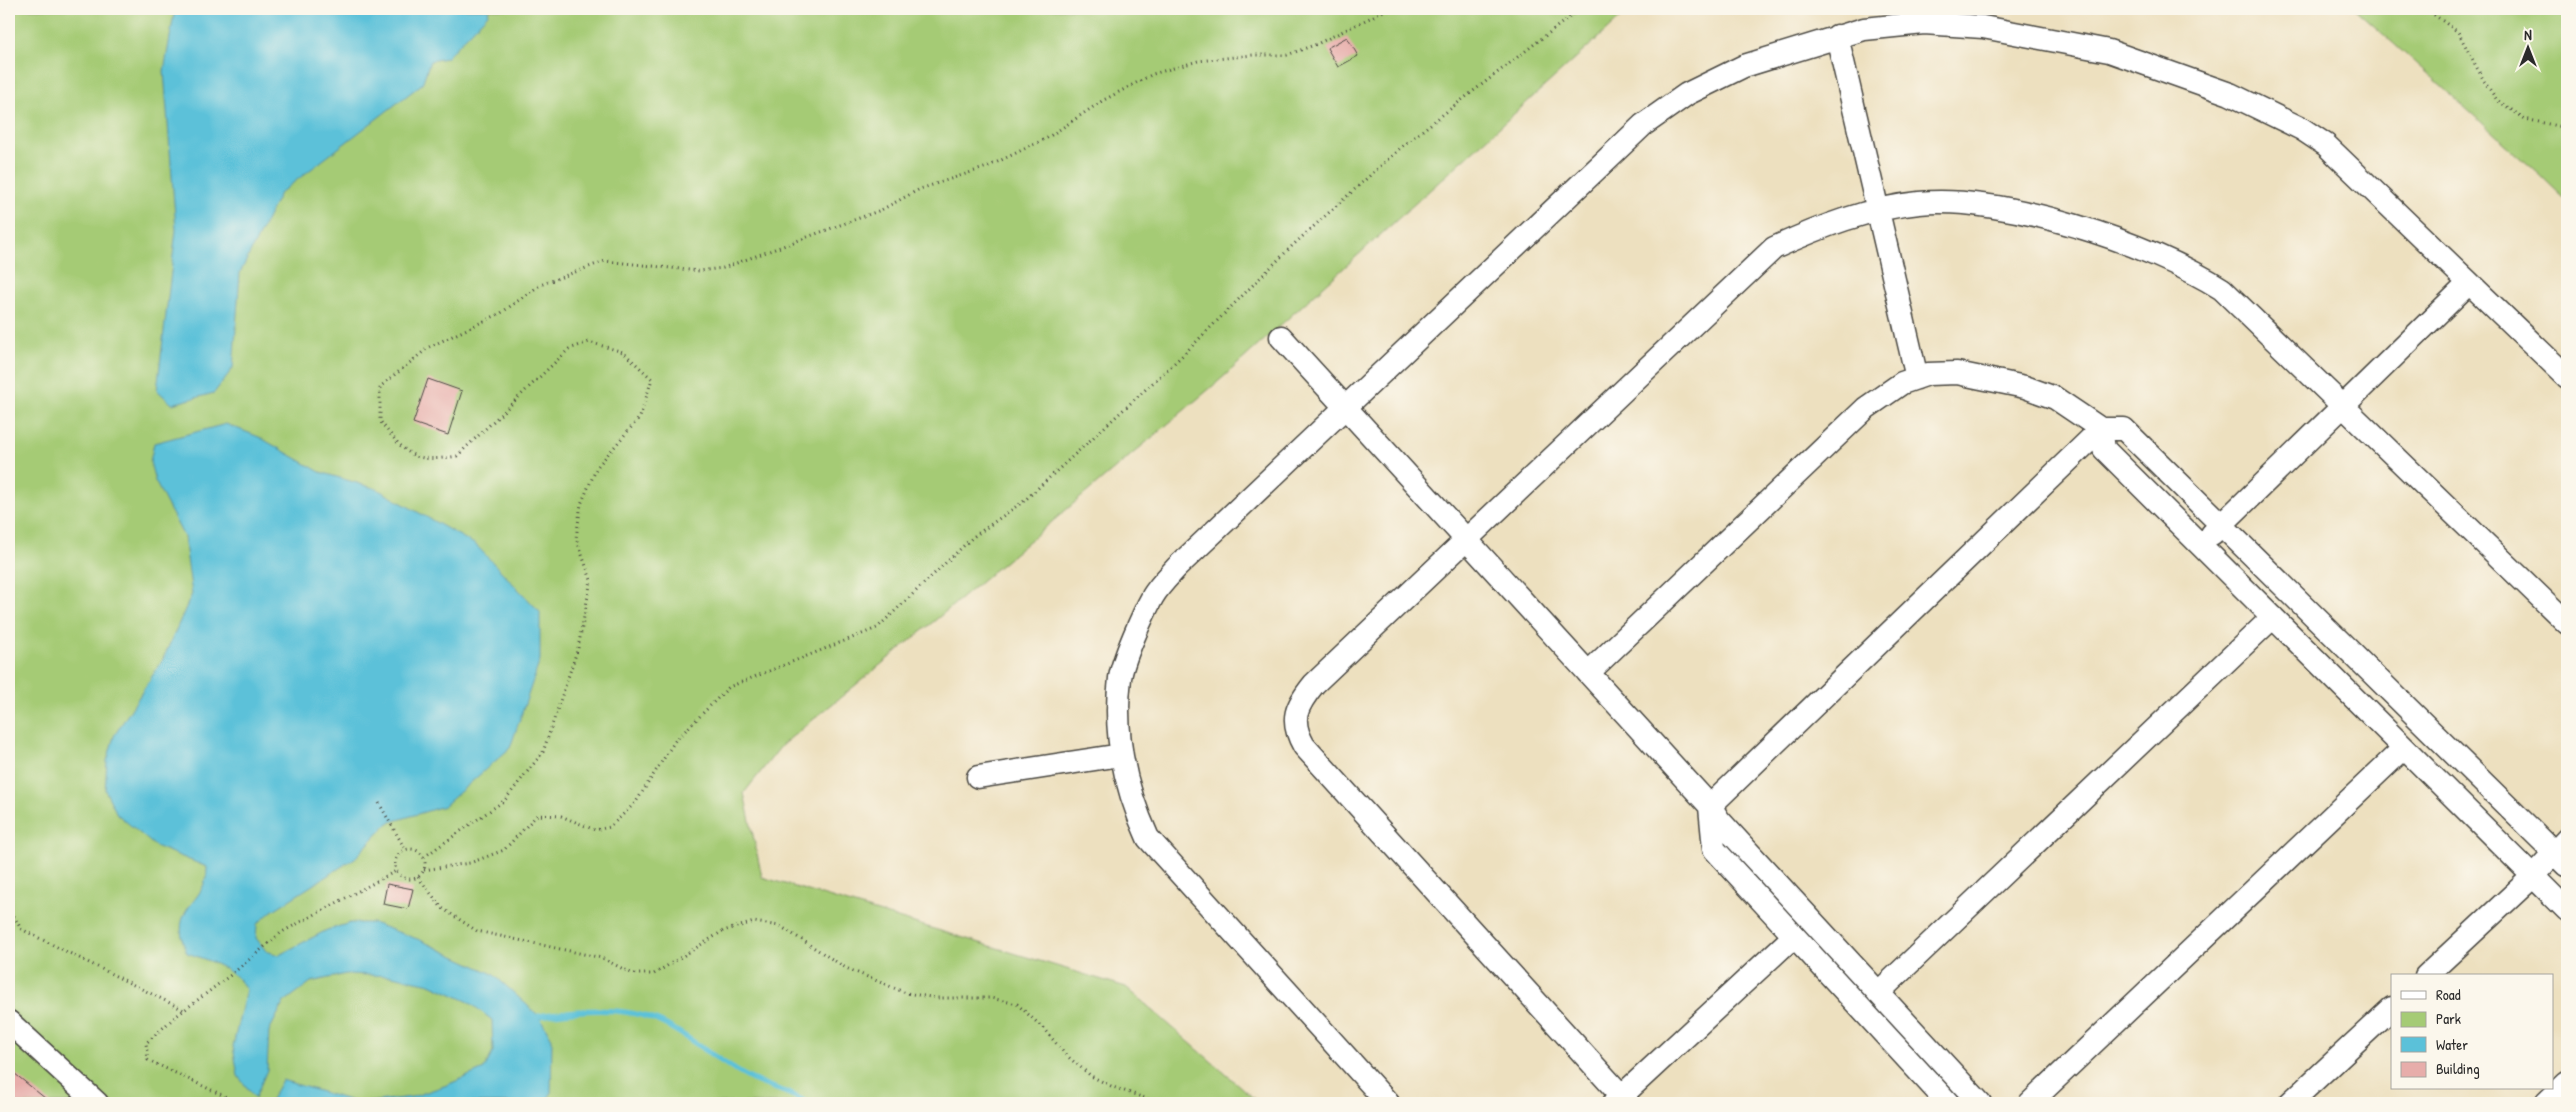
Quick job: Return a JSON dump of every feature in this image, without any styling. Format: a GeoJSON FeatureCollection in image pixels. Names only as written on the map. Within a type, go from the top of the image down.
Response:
{"type":"FeatureCollection","features":[{"type":"Feature","properties":{"kind":"street"},"geometry":{"type":"LineString","coordinates":[[1388,1103],[1148,838],[1135,809],[1124,773],[1120,677],[1154,595],[1177,567],[1643,125],[1686,94],[1744,66],[1864,29],[1924,23],[1983,27],[2110,51],[2213,87],[2302,129],[2326,145],[2567,376]]}},
{"type":"Feature","properties":{"kind":"street"},"geometry":{"type":"LineString","coordinates":[[1837,36],[1917,378]]}},
{"type":"Feature","properties":{"kind":"street"},"geometry":{"type":"LineString","coordinates":[[1794,936],[1621,1101],[1304,746],[1295,730],[1297,712],[1303,697],[1314,684],[1774,248],[1817,228],[1878,211],[1919,203],[1968,205],[2026,213],[2074,226],[2167,259],[2222,289],[2567,623]]}},
{"type":"Feature","properties":{"kind":"street"},"geometry":{"type":"LineString","coordinates":[[2201,546],[2469,283]]}},
{"type":"Feature","properties":{"kind":"street"},"geometry":{"type":"LineString","coordinates":[[1281,337],[1710,806],[1718,820],[1980,1103]]}},
{"type":"Feature","properties":{"kind":"street"},"geometry":{"type":"LineString","coordinates":[[1588,674],[1866,408],[1902,383],[1928,374],[1957,374],[2025,387],[2055,398],[2101,429],[2124,429],[2563,852],[2532,876],[2428,974]]}},
{"type":"Feature","properties":{"kind":"street"},"geometry":{"type":"LineString","coordinates":[[2101,429],[2104,449],[2567,910]]}},
{"type":"Feature","properties":{"kind":"street"},"geometry":{"type":"LineString","coordinates":[[1710,806],[2101,429]]}},
{"type":"Feature","properties":{"kind":"street"},"geometry":{"type":"LineString","coordinates":[[1878,993],[2273,617]]}},
{"type":"Feature","properties":{"kind":"street"},"geometry":{"type":"LineString","coordinates":[[2030,1103],[2404,748]]}},
{"type":"Feature","properties":{"kind":"street"},"geometry":{"type":"LineString","coordinates":[[978,777],[1122,755]]}},
{"type":"Feature","properties":{"kind":"street"},"geometry":{"type":"LineString","coordinates":[[1710,806],[1714,849],[1948,1103]]}},
{"type":"Feature","properties":{"kind":"street"},"geometry":{"type":"LineString","coordinates":[[2290,1103],[2391,1009]]}},
{"type":"Feature","properties":{"kind":"street"},"geometry":{"type":"LineString","coordinates":[[9,1022],[97,1103]]}},
{"type":"Feature","properties":{"kind":"street"},"geometry":{"type":"LineString","coordinates":[[2546,1103],[2567,1083]]}},
{"type":"Feature","properties":{"kind":"path"},"geometry":{"type":"LineString","coordinates":[[424,857],[505,800],[543,752],[578,648],[591,580],[576,538],[581,504],[596,467],[640,417],[652,379],[623,352],[589,342],[569,349],[457,456],[432,460],[405,451],[380,421],[380,387],[429,346],[501,313],[540,285],[606,261],[699,271],[722,268],[881,210],[920,189],[987,167],[1047,138],[1102,101],[1153,74],[1198,61],[1253,55],[1287,55],[1317,44],[1388,9]]}},
{"type":"Feature","properties":{"kind":"path"},"geometry":{"type":"LineString","coordinates":[[424,870],[470,863],[504,850],[537,815],[561,816],[595,830],[610,827],[636,802],[675,741],[729,687],[877,628],[973,537],[1024,501],[1183,355],[1292,246],[1406,144],[1580,9]]}},
{"type":"Feature","properties":{"kind":"path"},"geometry":{"type":"LineString","coordinates":[[2426,9],[2458,32],[2484,81],[2497,100],[2525,119],[2567,128]]}},
{"type":"Feature","properties":{"kind":"path"},"geometry":{"type":"LineString","coordinates":[[380,805],[405,849]]}},
{"type":"Feature","properties":{"kind":"path"},"geometry":{"type":"LineString","coordinates":[[405,849],[414,849],[424,857],[424,870],[418,877],[404,879],[396,871],[394,860],[405,849]]}},
{"type":"Feature","properties":{"kind":"path"},"geometry":{"type":"LineString","coordinates":[[239,1103],[148,1060],[146,1043],[184,1010],[232,974],[282,932],[396,871]]}},
{"type":"Feature","properties":{"kind":"path"},"geometry":{"type":"LineString","coordinates":[[418,877],[442,908],[477,931],[602,958],[633,974],[654,974],[724,931],[754,922],[780,926],[846,968],[906,993],[937,998],[991,998],[1017,1004],[1043,1028],[1066,1055],[1091,1076],[1113,1087],[1159,1103]]}},
{"type":"Feature","properties":{"kind":"path"},"geometry":{"type":"LineString","coordinates":[[9,907],[21,929],[184,1010]]}},
{"type":"Feature","properties":{"kind":"green space"},"geometry":{"type":"Polygon","coordinates":[[[9,9],[1630,9],[1220,380],[938,618],[782,745],[744,793],[762,877],[1126,987],[1259,1103],[9,1103],[9,9]]]}},
{"type":"Feature","properties":{"kind":"green space"},"geometry":{"type":"Polygon","coordinates":[[[2355,9],[2567,9],[2567,201],[2539,174],[2355,9]]]}},
{"type":"Feature","properties":{"kind":"water"},"geometry":{"type":"Polygon","coordinates":[[[175,9],[322,9],[328,12],[337,9],[489,9],[488,14],[446,58],[430,61],[422,84],[280,193],[240,273],[233,368],[214,393],[172,404],[157,390],[176,230],[164,71],[175,9]]]}},
{"type":"Feature","properties":{"kind":"water"},"geometry":{"type":"Polygon","coordinates":[[[226,424],[259,437],[320,472],[377,489],[476,545],[540,612],[540,660],[510,748],[444,806],[388,823],[355,858],[272,911],[257,924],[256,938],[266,951],[279,955],[327,930],[350,923],[373,923],[420,940],[493,974],[539,1016],[552,1039],[551,1094],[544,1103],[360,1103],[412,1097],[447,1085],[484,1069],[493,1052],[492,1020],[469,1002],[430,984],[392,976],[346,974],[311,982],[284,1002],[269,1031],[267,1070],[255,1098],[238,1076],[233,1046],[246,989],[228,970],[187,953],[182,937],[181,925],[184,915],[206,880],[207,867],[155,846],[117,814],[105,790],[107,761],[114,736],[163,659],[192,594],[184,537],[155,481],[150,462],[154,443],[226,424]]]}},
{"type":"Feature","properties":{"kind":"water"},"geometry":{"type":"Polygon","coordinates":[[[282,1080],[359,1103],[269,1103],[282,1080]]]}},
{"type":"Feature","properties":{"kind":"building"},"geometry":{"type":"Polygon","coordinates":[[[1347,37],[1358,56],[1338,67],[1327,48],[1347,37]]]}},
{"type":"Feature","properties":{"kind":"building"},"geometry":{"type":"Polygon","coordinates":[[[428,379],[462,391],[448,435],[413,423],[428,379]]]}},
{"type":"Feature","properties":{"kind":"building"},"geometry":{"type":"Polygon","coordinates":[[[387,884],[413,889],[408,909],[383,904],[387,884]]]}},
{"type":"Feature","properties":{"kind":"building"},"geometry":{"type":"Polygon","coordinates":[[[9,1069],[51,1103],[9,1103],[9,1069]]]}},
{"type":"Feature","properties":{"kind":"waterway"},"geometry":{"type":"LineString","coordinates":[[539,1016],[600,1010],[631,1013],[646,1017],[672,1028],[739,1073],[793,1095],[807,1103]]}}]}
